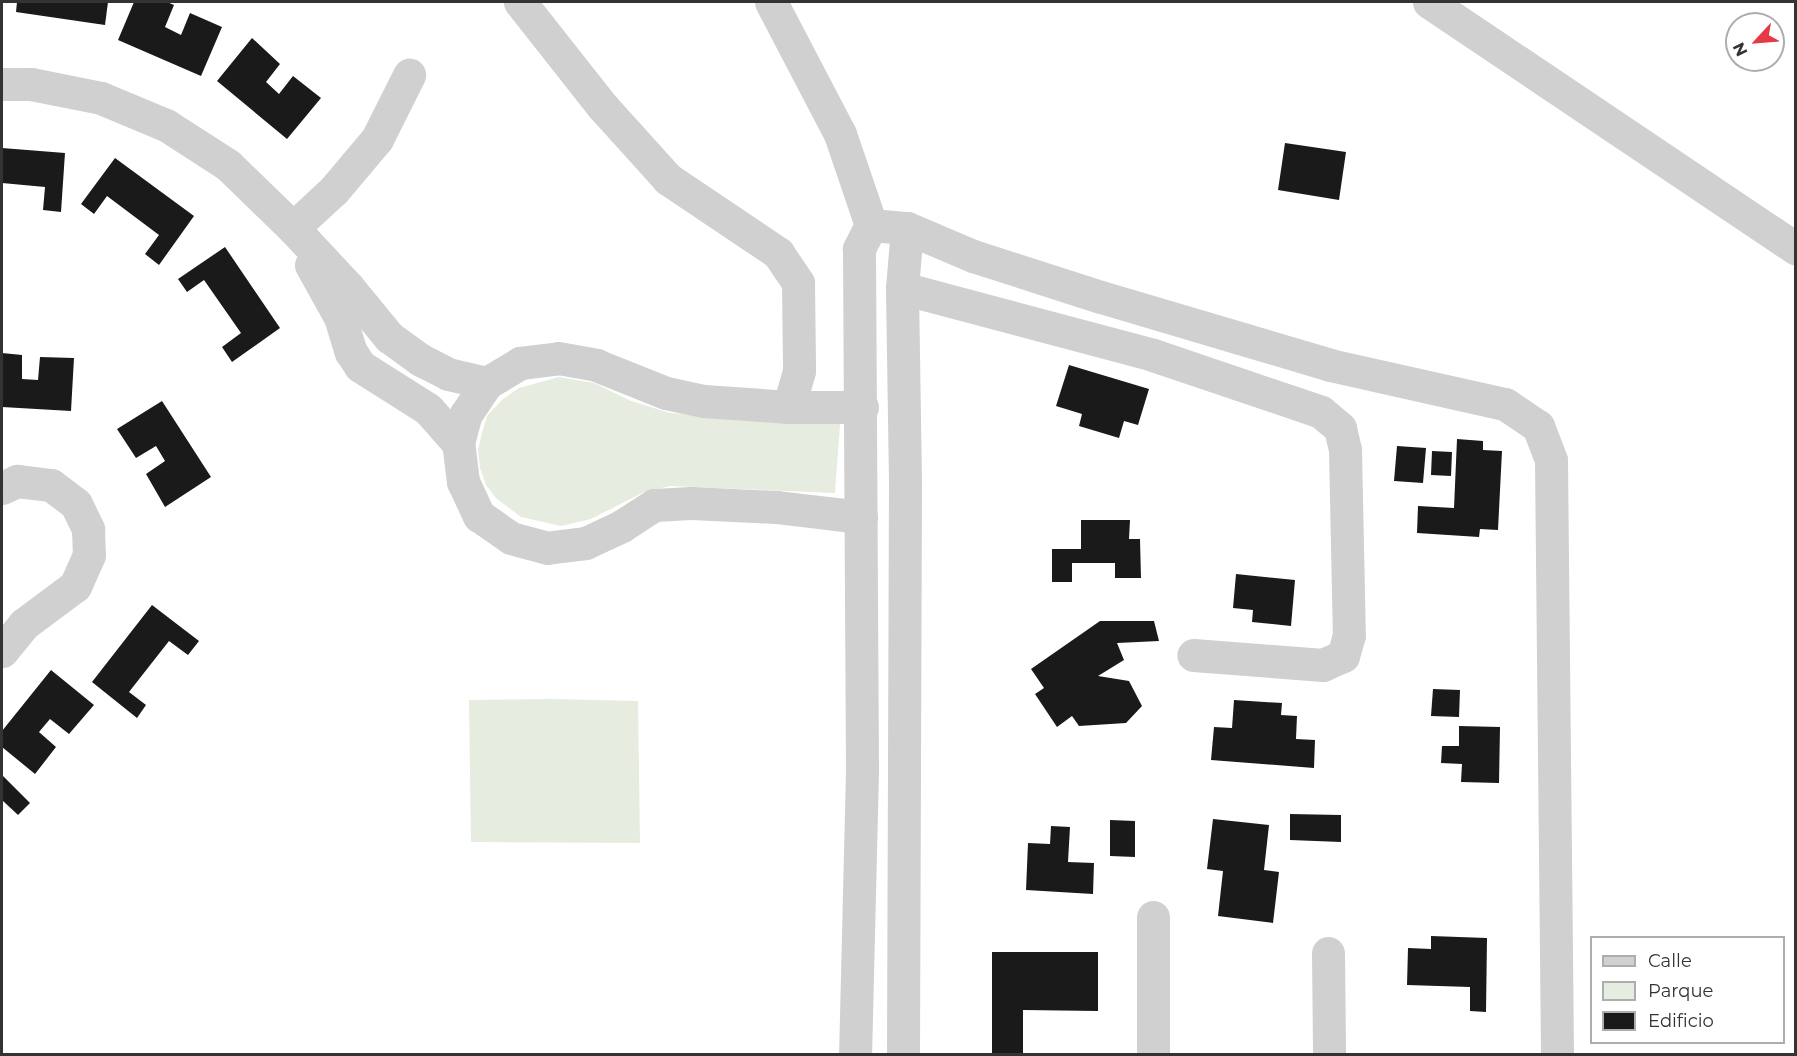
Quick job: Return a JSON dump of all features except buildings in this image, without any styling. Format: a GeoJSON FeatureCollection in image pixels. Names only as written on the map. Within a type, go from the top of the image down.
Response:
{"type":"FeatureCollection","features":[{"type":"Feature","properties":{"kind":"street"},"geometry":{"type":"LineString","coordinates":[[520,2],[603,107],[668,179],[778,253],[798,283],[799,371],[789,407]]}},
{"type":"Feature","properties":{"kind":"street"},"geometry":{"type":"LineString","coordinates":[[771,2],[840,134],[871,225],[859,249],[862,407],[862,771],[855,1054]]}},
{"type":"Feature","properties":{"kind":"street"},"geometry":{"type":"LineString","coordinates":[[1429,2],[1796,249]]}},
{"type":"Feature","properties":{"kind":"street"},"geometry":{"type":"LineString","coordinates":[[293,228],[334,190],[377,139],[410,75]]}},
{"type":"Feature","properties":{"kind":"street"},"geometry":{"type":"LineString","coordinates":[[2,84],[31,84],[101,98],[166,125],[228,165],[293,228],[348,287],[389,337],[421,360],[448,374],[488,383]]}},
{"type":"Feature","properties":{"kind":"street"},"geometry":{"type":"LineString","coordinates":[[871,225],[907,228],[972,255],[1330,365],[1505,405],[1538,426],[1551,460],[1557,1054]]}},
{"type":"Feature","properties":{"kind":"street"},"geometry":{"type":"LineString","coordinates":[[293,228],[321,286],[340,317],[351,352],[360,366],[428,409],[458,443]]}},
{"type":"Feature","properties":{"kind":"street"},"geometry":{"type":"LineString","coordinates":[[903,1054],[905,481],[903,288],[907,228]]}},
{"type":"Feature","properties":{"kind":"street"},"geometry":{"type":"LineString","coordinates":[[903,288],[1153,355],[1321,412],[1340,428],[1345,450],[1348,623],[1343,656],[1323,665],[1193,655]]}},
{"type":"Feature","properties":{"kind":"street"},"geometry":{"type":"LineString","coordinates":[[861,517],[776,507],[691,503],[654,505],[622,526],[586,543],[548,548],[511,538],[479,516],[463,482],[458,443],[466,414],[488,383],[520,363],[558,358],[596,365],[666,393],[694,399],[789,407],[862,407]]}},
{"type":"Feature","properties":{"kind":"street"},"geometry":{"type":"LineString","coordinates":[[2,488],[17,481],[51,485],[76,504],[88,530],[89,555],[75,586],[24,624],[2,651]]}},
{"type":"Feature","properties":{"kind":"street"},"geometry":{"type":"LineString","coordinates":[[1153,917],[1153,1054]]}},
{"type":"Feature","properties":{"kind":"street"},"geometry":{"type":"LineString","coordinates":[[1328,953],[1329,1054]]}},
{"type":"Feature","properties":{"kind":"green space"},"geometry":{"type":"Polygon","coordinates":[[[559,377],[594,383],[631,401],[670,413],[840,424],[835,493],[670,486],[644,492],[591,519],[561,526],[521,517],[496,498],[486,485],[480,468],[478,450],[482,433],[487,416],[502,400],[519,388],[559,377]]]}},
{"type":"Feature","properties":{"kind":"green space"},"geometry":{"type":"Polygon","coordinates":[[[469,700],[638,701],[640,843],[471,842],[469,700]]]}}]}
